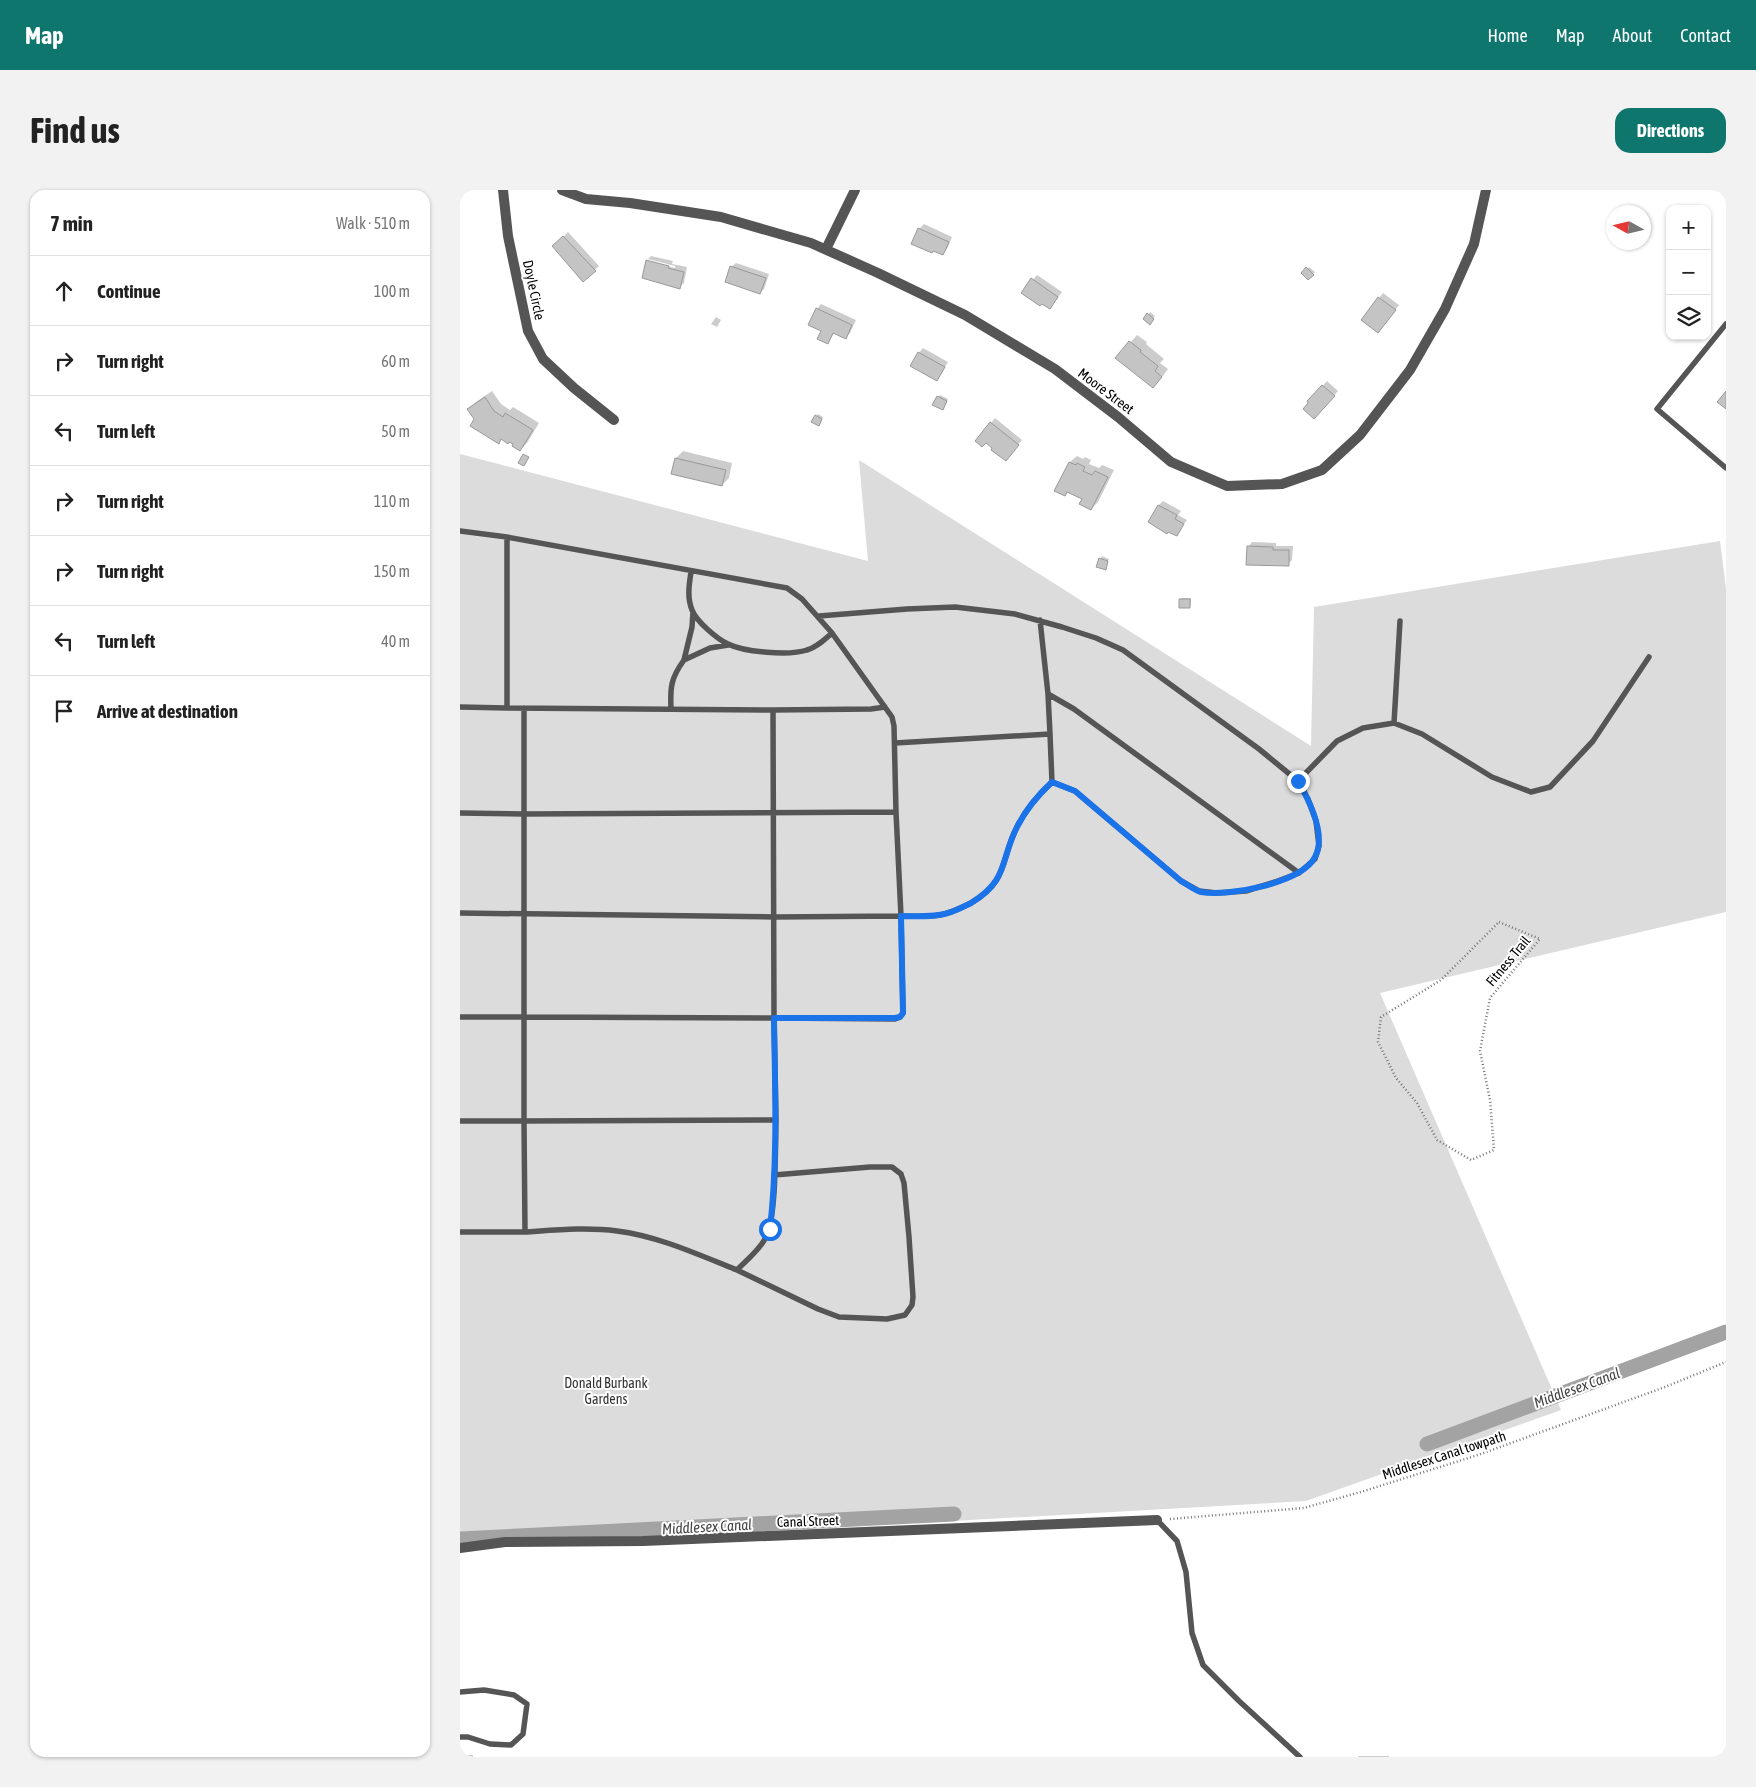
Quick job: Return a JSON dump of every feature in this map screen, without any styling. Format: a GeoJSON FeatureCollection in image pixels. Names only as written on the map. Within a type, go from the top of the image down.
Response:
{"type":"FeatureCollection","features":[{"type":"Feature","properties":{"kind":"street","name":"Doyle Circle"},"geometry":{"type":"LineString","coordinates":[[503,190],[508,236],[528,331],[543,359],[574,388],[614,420]]}},
{"type":"Feature","properties":{"kind":"street","name":"Moore Street"},"geometry":{"type":"LineString","coordinates":[[562,190],[586,199],[630,203],[721,217],[826,249],[965,315],[1055,369],[1118,417],[1171,462],[1227,486],[1282,484],[1322,470],[1360,435],[1410,370],[1446,309],[1474,244],[1486,190]]}},
{"type":"Feature","properties":{"kind":"street"},"geometry":{"type":"LineString","coordinates":[[826,249],[855,190]]}},
{"type":"Feature","properties":{"kind":"street","name":"Canal Street"},"geometry":{"type":"LineString","coordinates":[[460,1548],[505,1542],[643,1541],[1157,1520]]}},
{"type":"Feature","properties":{"kind":"lane"},"geometry":{"type":"LineString","coordinates":[[1726,324],[1657,409],[1726,468]]}},
{"type":"Feature","properties":{"kind":"lane"},"geometry":{"type":"LineString","coordinates":[[460,531],[507,537],[787,588],[802,599],[819,616],[892,717],[895,743],[903,1013],[900,1017],[895,1018],[460,1017]]}},
{"type":"Feature","properties":{"kind":"lane"},"geometry":{"type":"LineString","coordinates":[[507,537],[507,708]]}},
{"type":"Feature","properties":{"kind":"lane"},"geometry":{"type":"LineString","coordinates":[[671,709],[670,691],[672,681],[684,660],[692,627],[693,612],[689,595],[691,572]]}},
{"type":"Feature","properties":{"kind":"lane"},"geometry":{"type":"LineString","coordinates":[[819,616],[956,608],[1015,614],[1096,638],[1123,650],[1259,749],[1298,781],[1316,821],[1318,846],[1315,859],[1299,873],[1246,891],[1217,894],[1199,891],[1181,881],[1075,791],[1052,782]]}},
{"type":"Feature","properties":{"kind":"lane"},"geometry":{"type":"LineString","coordinates":[[693,612],[714,635],[728,645]]}},
{"type":"Feature","properties":{"kind":"lane"},"geometry":{"type":"LineString","coordinates":[[460,913],[774,917],[940,915],[957,911],[981,897],[996,883],[1017,827],[1038,795],[1052,782],[1048,694],[1040,620]]}},
{"type":"Feature","properties":{"kind":"lane"},"geometry":{"type":"LineString","coordinates":[[1394,723],[1400,621]]}},
{"type":"Feature","properties":{"kind":"lane"},"geometry":{"type":"LineString","coordinates":[[684,660],[710,648],[728,645],[792,654],[808,650],[832,633]]}},
{"type":"Feature","properties":{"kind":"lane"},"geometry":{"type":"LineString","coordinates":[[1298,781],[1337,740],[1363,728],[1394,723],[1422,734],[1492,777],[1531,792],[1550,787],[1593,741],[1650,658]]}},
{"type":"Feature","properties":{"kind":"lane"},"geometry":{"type":"LineString","coordinates":[[1048,694],[1074,709],[1299,873]]}},
{"type":"Feature","properties":{"kind":"lane"},"geometry":{"type":"LineString","coordinates":[[460,708],[773,710],[871,709],[885,707]]}},
{"type":"Feature","properties":{"kind":"lane"},"geometry":{"type":"LineString","coordinates":[[524,708],[525,1232]]}},
{"type":"Feature","properties":{"kind":"lane"},"geometry":{"type":"LineString","coordinates":[[737,1270],[765,1240],[770,1229],[774,1175],[776,1120],[773,710]]}},
{"type":"Feature","properties":{"kind":"lane"},"geometry":{"type":"LineString","coordinates":[[895,743],[1050,734]]}},
{"type":"Feature","properties":{"kind":"lane"},"geometry":{"type":"LineString","coordinates":[[460,813],[896,812]]}},
{"type":"Feature","properties":{"kind":"lane"},"geometry":{"type":"LineString","coordinates":[[460,1121],[776,1120]]}},
{"type":"Feature","properties":{"kind":"lane"},"geometry":{"type":"LineString","coordinates":[[460,1232],[525,1232],[583,1229],[618,1231],[685,1250],[737,1270],[818,1310],[838,1316],[887,1319],[905,1315],[912,1306],[910,1237],[904,1183],[900,1174],[892,1167],[870,1167],[774,1175]]}},
{"type":"Feature","properties":{"kind":"lane"},"geometry":{"type":"LineString","coordinates":[[1157,1520],[1177,1541],[1186,1572],[1192,1633],[1203,1665],[1300,1757]]}},
{"type":"Feature","properties":{"kind":"lane"},"geometry":{"type":"LineString","coordinates":[[460,1692],[484,1690],[514,1695],[527,1704],[523,1734],[511,1745],[490,1744],[468,1737],[460,1737]]}},
{"type":"Feature","properties":{"kind":"path","name":"Fitness Trail"},"geometry":{"type":"LineString","coordinates":[[1498,922],[1540,939],[1490,998],[1480,1051],[1490,1100],[1494,1150],[1471,1160],[1437,1140],[1417,1103],[1396,1078],[1378,1042],[1381,1017],[1441,980],[1498,922]]}},
{"type":"Feature","properties":{"kind":"path","name":"Middlesex Canal towpath"},"geometry":{"type":"LineString","coordinates":[[1157,1520],[1304,1508],[1364,1492],[1478,1455],[1665,1387],[1726,1362]]}},
{"type":"Feature","properties":{"kind":"green space","name":"Donald Burbank Gardens"},"geometry":{"type":"Polygon","coordinates":[[[460,454],[868,561],[859,460],[1311,746],[1314,607],[1720,541],[1726,589],[1726,912],[1380,993],[1561,1410],[1306,1501],[935,1522],[460,1544],[460,454]]]}},
{"type":"Feature","properties":{"kind":"building"},"geometry":{"type":"Polygon","coordinates":[[[918,228],[949,242],[943,255],[933,251],[932,253],[911,244],[918,228]]]}},
{"type":"Feature","properties":{"kind":"building"},"geometry":{"type":"Polygon","coordinates":[[[563,236],[596,271],[583,282],[552,246],[563,236]]]}},
{"type":"Feature","properties":{"kind":"building"},"geometry":{"type":"Polygon","coordinates":[[[646,260],[684,272],[680,289],[642,278],[646,260]]]}},
{"type":"Feature","properties":{"kind":"building"},"geometry":{"type":"Polygon","coordinates":[[[730,266],[766,278],[760,294],[725,282],[730,266]]]}},
{"type":"Feature","properties":{"kind":"building"},"geometry":{"type":"Polygon","coordinates":[[[1306,267],[1314,275],[1308,280],[1301,273],[1306,267]]]}},
{"type":"Feature","properties":{"kind":"building"},"geometry":{"type":"Polygon","coordinates":[[[1031,278],[1058,297],[1050,309],[1042,304],[1040,306],[1021,293],[1031,278]]]}},
{"type":"Feature","properties":{"kind":"building"},"geometry":{"type":"Polygon","coordinates":[[[1378,297],[1396,310],[1378,333],[1361,320],[1378,297]]]}},
{"type":"Feature","properties":{"kind":"building"},"geometry":{"type":"Polygon","coordinates":[[[816,308],[852,325],[846,339],[833,333],[828,344],[817,339],[821,331],[808,325],[816,308]]]}},
{"type":"Feature","properties":{"kind":"building"},"geometry":{"type":"Polygon","coordinates":[[[1147,313],[1154,319],[1150,325],[1143,319],[1147,313]]]}},
{"type":"Feature","properties":{"kind":"building"},"geometry":{"type":"Polygon","coordinates":[[[1129,341],[1158,366],[1155,371],[1162,377],[1153,388],[1115,358],[1129,341]]]}},
{"type":"Feature","properties":{"kind":"building"},"geometry":{"type":"Polygon","coordinates":[[[918,352],[945,367],[937,381],[910,366],[918,352]]]}},
{"type":"Feature","properties":{"kind":"building"},"geometry":{"type":"Polygon","coordinates":[[[1322,385],[1335,396],[1314,419],[1303,409],[1308,403],[1307,401],[1322,385]]]}},
{"type":"Feature","properties":{"kind":"building"},"geometry":{"type":"Polygon","coordinates":[[[1726,391],[1726,409],[1717,402],[1726,391]]]}},
{"type":"Feature","properties":{"kind":"building"},"geometry":{"type":"Polygon","coordinates":[[[937,396],[947,401],[943,410],[932,405],[937,396]]]}},
{"type":"Feature","properties":{"kind":"building"},"geometry":{"type":"Polygon","coordinates":[[[485,397],[494,411],[503,417],[505,413],[533,430],[520,451],[512,446],[513,444],[509,442],[508,444],[501,439],[499,444],[470,426],[474,419],[467,409],[485,397]]]}},
{"type":"Feature","properties":{"kind":"building"},"geometry":{"type":"Polygon","coordinates":[[[815,415],[822,419],[819,426],[811,422],[815,415]]]}},
{"type":"Feature","properties":{"kind":"building"},"geometry":{"type":"Polygon","coordinates":[[[990,422],[1019,445],[1006,461],[991,450],[992,448],[986,443],[982,447],[975,441],[990,422]]]}},
{"type":"Feature","properties":{"kind":"building"},"geometry":{"type":"Polygon","coordinates":[[[523,454],[529,457],[524,466],[518,463],[523,454]]]}},
{"type":"Feature","properties":{"kind":"building"},"geometry":{"type":"Polygon","coordinates":[[[675,458],[726,470],[722,486],[671,474],[675,458]]]}},
{"type":"Feature","properties":{"kind":"building"},"geometry":{"type":"Polygon","coordinates":[[[1069,462],[1085,467],[1083,471],[1092,475],[1095,471],[1108,477],[1091,510],[1079,504],[1082,499],[1067,492],[1065,496],[1054,491],[1069,462]]]}},
{"type":"Feature","properties":{"kind":"building"},"geometry":{"type":"Polygon","coordinates":[[[1158,505],[1177,515],[1175,519],[1184,524],[1177,536],[1168,532],[1167,534],[1148,522],[1158,505]]]}},
{"type":"Feature","properties":{"kind":"building"},"geometry":{"type":"Polygon","coordinates":[[[1247,546],[1273,547],[1273,550],[1289,550],[1289,566],[1246,565],[1247,546]]]}},
{"type":"Feature","properties":{"kind":"building"},"geometry":{"type":"Polygon","coordinates":[[[1099,558],[1108,561],[1106,570],[1096,567],[1099,558]]]}},
{"type":"Feature","properties":{"kind":"building"},"geometry":{"type":"Polygon","coordinates":[[[1179,599],[1190,599],[1190,608],[1179,608],[1179,599]]]}},
{"type":"Feature","properties":{"kind":"waterway","name":"Middlesex Canal"},"geometry":{"type":"LineString","coordinates":[[1427,1444],[1726,1332]]}},
{"type":"Feature","properties":{"kind":"waterway","name":"Middlesex Canal"},"geometry":{"type":"LineString","coordinates":[[460,1539],[954,1514]]}},
{"type":"Feature","properties":{"kind":"route"},"geometry":{"type":"LineString","coordinates":[[770,1229],[773,1207],[776,1120],[774,1018],[900,1017],[903,1013],[901,916],[940,915],[957,911],[981,897],[996,883],[1017,827],[1026,812],[1038,795],[1052,782],[1075,791],[1181,881],[1199,891],[1217,894],[1246,891],[1275,882],[1299,873],[1315,859],[1318,846],[1316,821],[1298,781]]}}]}
